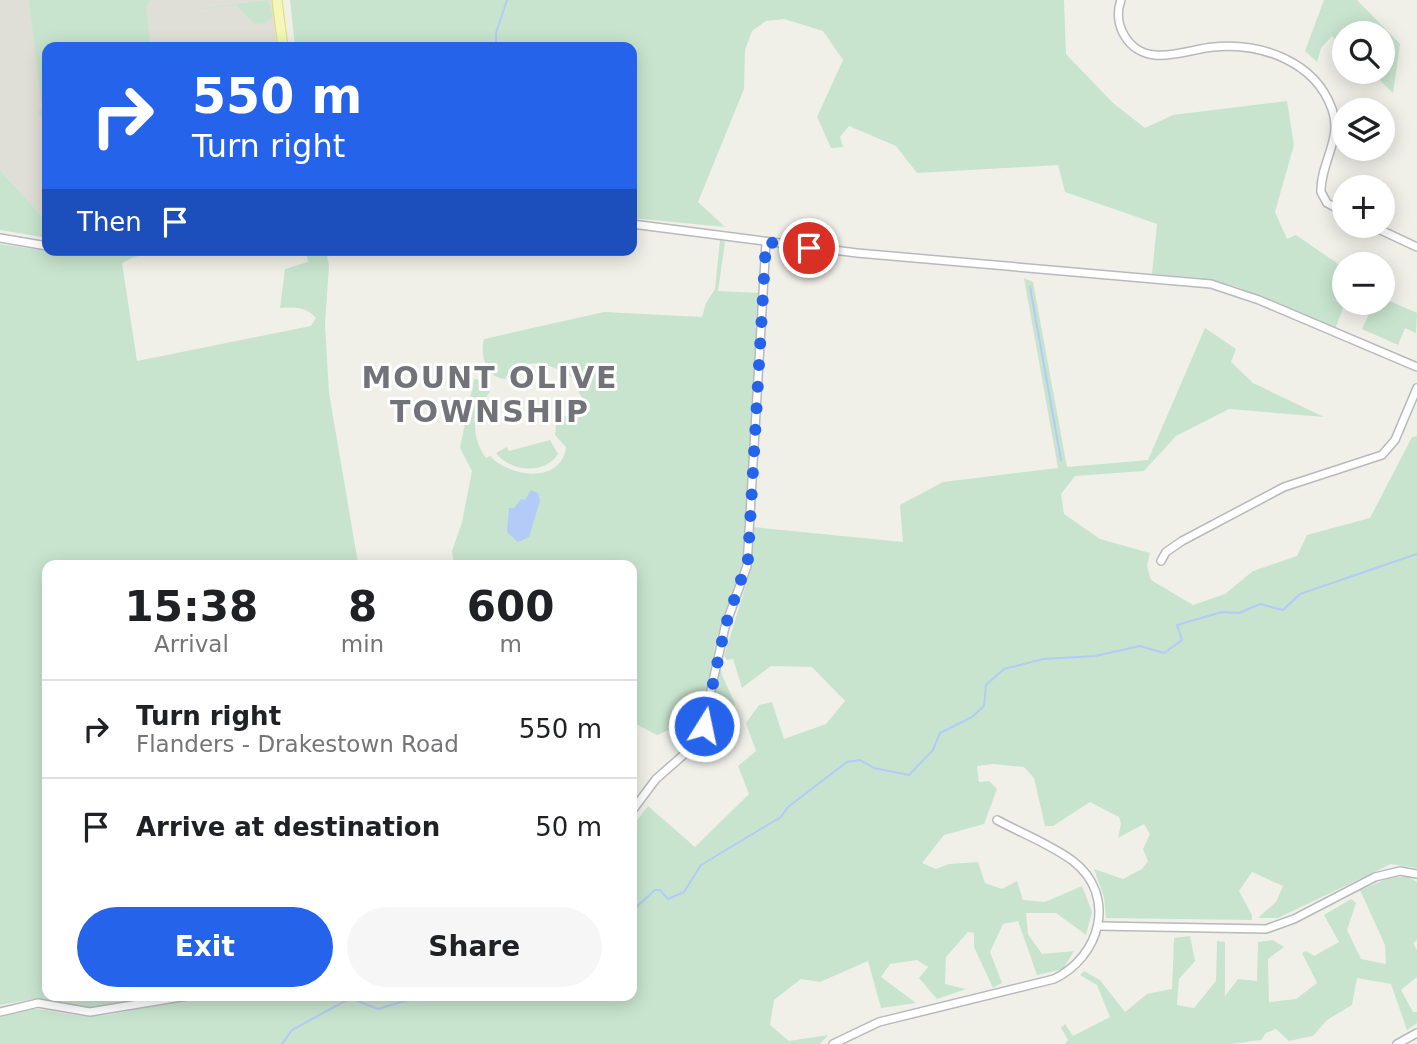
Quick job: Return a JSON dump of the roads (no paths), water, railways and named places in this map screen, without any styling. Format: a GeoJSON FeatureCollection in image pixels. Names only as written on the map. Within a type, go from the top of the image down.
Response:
{"type":"FeatureCollection","features":[{"type":"Feature","properties":{"kind":"main road"},"geometry":{"type":"LineString","coordinates":[[277,0],[282,42]]}},
{"type":"Feature","properties":{"kind":"street"},"geometry":{"type":"LineString","coordinates":[[1121,0],[1118,12],[1121,30],[1130,44],[1144,53],[1164,55],[1223,46],[1250,47],[1288,60],[1315,80],[1332,109],[1335,128],[1321,192],[1327,203],[1332,206]]}},
{"type":"Feature","properties":{"kind":"street"},"geometry":{"type":"LineString","coordinates":[[637,224],[867,254],[1211,284],[1250,297],[1417,367]]}},
{"type":"Feature","properties":{"kind":"street"},"geometry":{"type":"LineString","coordinates":[[1395,237],[1417,247]]}},
{"type":"Feature","properties":{"kind":"street"},"geometry":{"type":"LineString","coordinates":[[0,238],[42,245]]}},
{"type":"Feature","properties":{"kind":"street"},"geometry":{"type":"LineString","coordinates":[[637,804],[656,779],[697,743],[704,726],[725,627],[747,566],[766,242]]}},
{"type":"Feature","properties":{"kind":"street"},"geometry":{"type":"LineString","coordinates":[[1161,561],[1166,552],[1182,541],[1284,487],[1382,455],[1395,440],[1417,388]]}},
{"type":"Feature","properties":{"kind":"street"},"geometry":{"type":"LineString","coordinates":[[832,1044],[845,1035],[879,1022],[1054,979],[1066,974],[1086,955],[1099,926],[1092,884],[1079,867],[997,820]]}},
{"type":"Feature","properties":{"kind":"street"},"geometry":{"type":"LineString","coordinates":[[1099,926],[1266,929],[1294,919],[1375,877],[1400,871],[1417,874]]}},
{"type":"Feature","properties":{"kind":"street"},"geometry":{"type":"LineString","coordinates":[[0,1012],[38,1003],[90,1012],[157,1001]]}},
{"type":"Feature","properties":{"kind":"street"},"geometry":{"type":"LineString","coordinates":[[1396,1044],[1417,1033]]}},
{"type":"Feature","properties":{"kind":"water"},"geometry":{"type":"Polygon","coordinates":[[[531,490],[538,493],[540,501],[529,537],[518,542],[507,532],[509,508],[514,508],[521,499],[525,500],[531,490]]]}},
{"type":"Feature","properties":{"kind":"waterway"},"geometry":{"type":"LineString","coordinates":[[496,42],[496,33],[507,0]]}},
{"type":"Feature","properties":{"kind":"waterway"},"geometry":{"type":"LineString","coordinates":[[1030,287],[1061,460]]}},
{"type":"Feature","properties":{"kind":"waterway"},"geometry":{"type":"LineString","coordinates":[[637,906],[655,890],[660,890],[668,899],[684,892],[701,865],[781,817],[788,807],[847,762],[860,760],[874,768],[909,775],[933,750],[940,733],[972,717],[984,706],[986,685],[1004,669],[1043,659],[1095,656],[1140,646],[1164,653],[1182,640],[1177,625],[1222,612],[1239,613],[1260,604],[1283,610],[1300,594],[1417,554]]}},
{"type":"Feature","properties":{"kind":"waterway"},"geometry":{"type":"LineString","coordinates":[[282,1044],[292,1030],[345,1001]]}},
{"type":"Feature","properties":{"kind":"waterway"},"geometry":{"type":"LineString","coordinates":[[358,1001],[378,1009],[404,1001]]}},
{"type":"Feature","properties":{"kind":"district","name":"MOUNT OLIVE TOWNSHIP"},"geometry":{"type":"Point","coordinates":[490,395]}}]}
